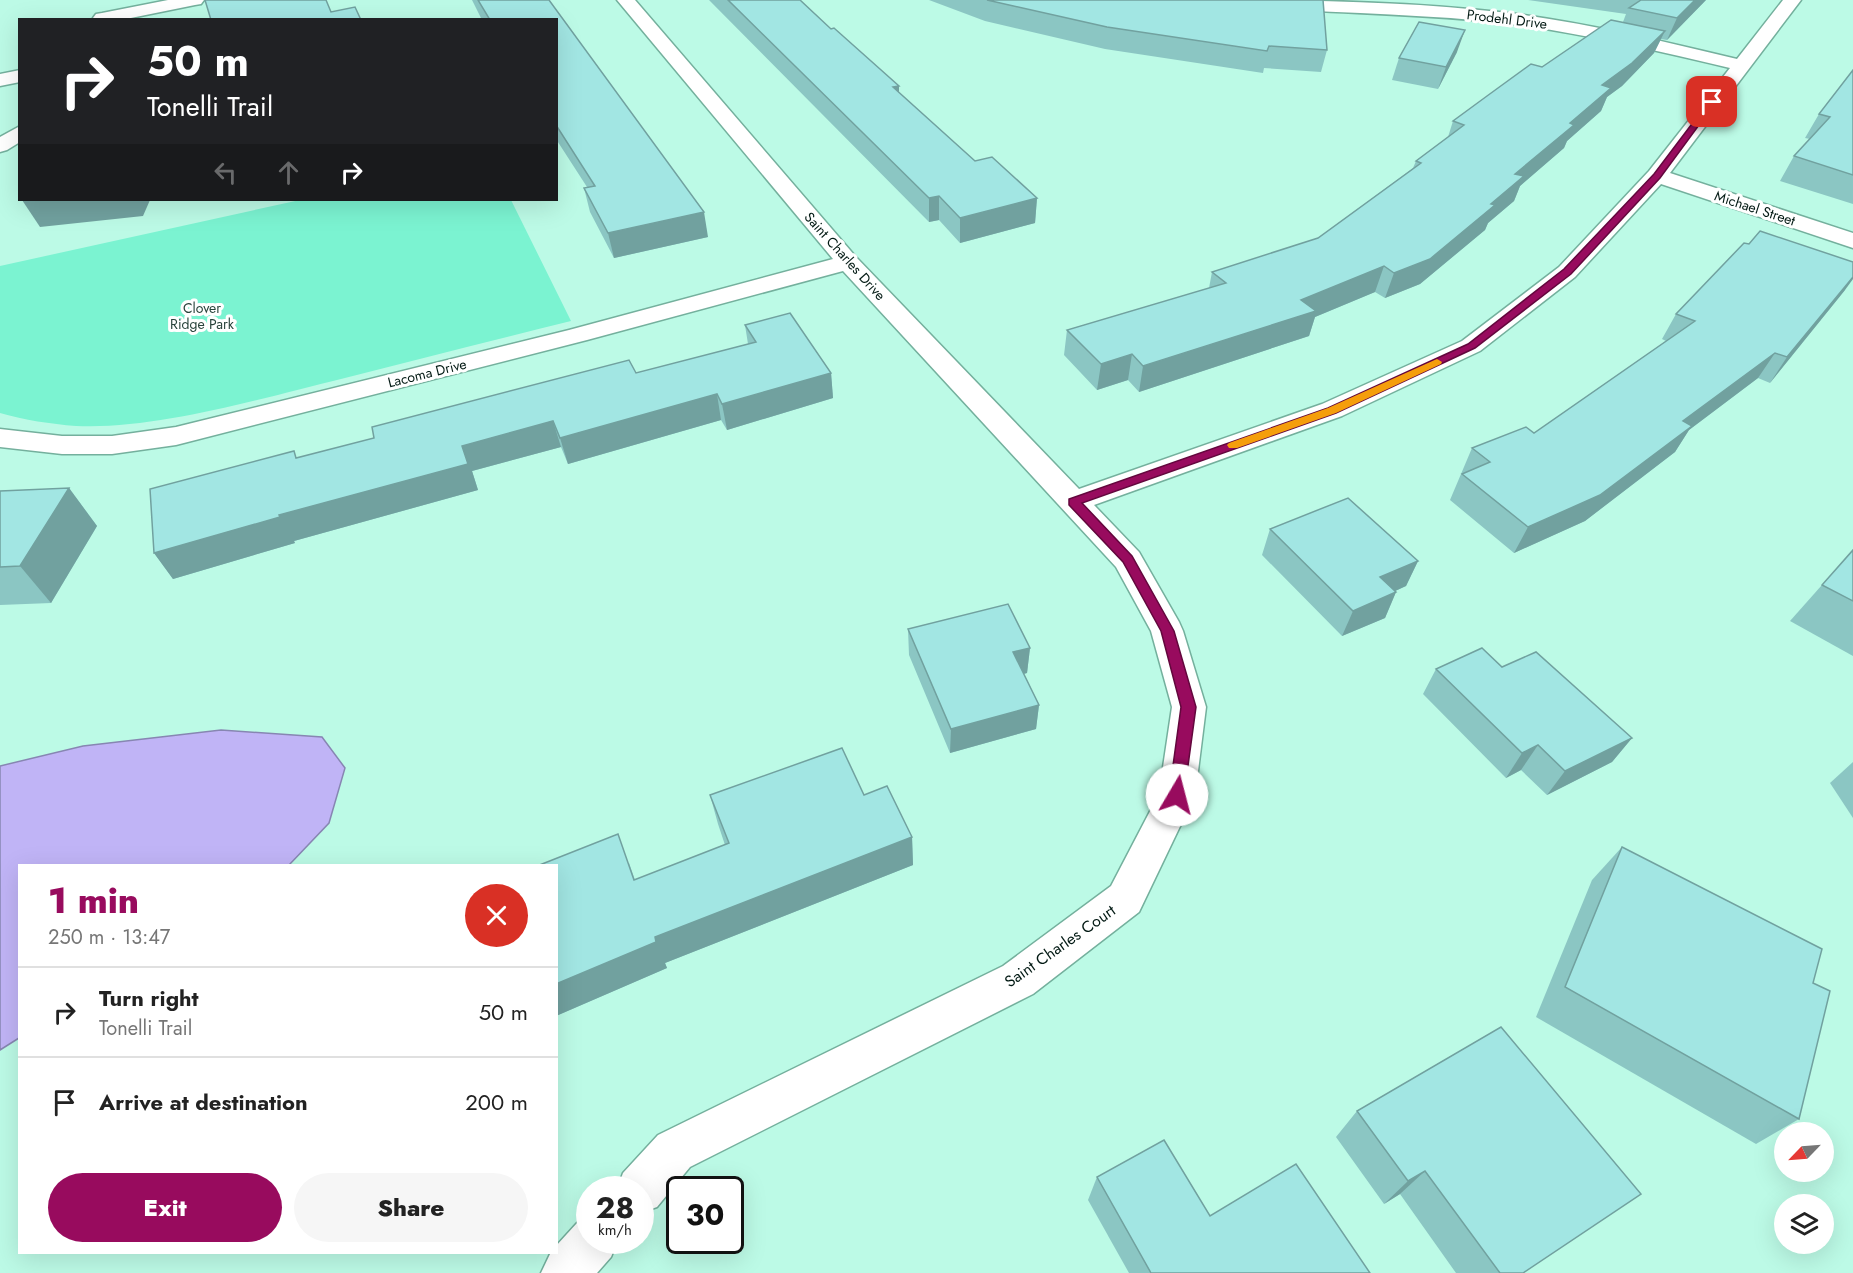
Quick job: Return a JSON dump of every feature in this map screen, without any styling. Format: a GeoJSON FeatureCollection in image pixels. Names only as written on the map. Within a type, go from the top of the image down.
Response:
{"type":"FeatureCollection","features":[{"type":"Feature","properties":{"kind":"street"},"geometry":{"type":"LineString","coordinates":[[91,0],[102,13],[102,18]]}},
{"type":"Feature","properties":{"kind":"street"},"geometry":{"type":"LineString","coordinates":[[107,18],[195,0]]}},
{"type":"Feature","properties":{"kind":"street","name":"Saint Charles Drive"},"geometry":{"type":"LineString","coordinates":[[626,0],[849,262],[1073,502]]}},
{"type":"Feature","properties":{"kind":"street","name":"Prodehl Drive"},"geometry":{"type":"LineString","coordinates":[[1235,0],[1384,4],[1477,15],[1553,25],[1637,40],[1740,65]]}},
{"type":"Feature","properties":{"kind":"street"},"geometry":{"type":"LineString","coordinates":[[1073,502],[1332,410],[1472,346],[1567,272],[1657,176],[1792,0]]}},
{"type":"Feature","properties":{"kind":"street"},"geometry":{"type":"LineString","coordinates":[[0,80],[18,76]]}},
{"type":"Feature","properties":{"kind":"street"},"geometry":{"type":"LineString","coordinates":[[0,146],[18,133]]}},
{"type":"Feature","properties":{"kind":"street","name":"Michael Street"},"geometry":{"type":"LineString","coordinates":[[1657,176],[1853,241]]}},
{"type":"Feature","properties":{"kind":"street","name":"Lacoma Drive"},"geometry":{"type":"LineString","coordinates":[[0,438],[62,445],[112,445],[176,436],[578,335],[849,262]]}},
{"type":"Feature","properties":{"kind":"street","name":"Saint Charles Court"},"geometry":{"type":"LineString","coordinates":[[653,1176],[675,1151],[1018,980],[1125,899],[1177,795],[1189,707],[1167,631],[1128,560],[1073,502]]}},
{"type":"Feature","properties":{"kind":"street"},"geometry":{"type":"LineString","coordinates":[[565,1273],[582,1254]]}},
{"type":"Feature","properties":{"kind":"green space","name":"Clover Ridge Park"},"geometry":{"type":"Polygon","coordinates":[[[295,201],[511,201],[571,321],[209,411],[140,423],[76,426],[0,413],[0,266],[295,201]]]}},
{"type":"Feature","properties":{"kind":"shaded area"},"geometry":{"type":"Polygon","coordinates":[[[221,730],[322,737],[345,768],[329,823],[290,864],[18,864],[18,1039],[0,1050],[0,766],[83,746],[221,730]]]}},
{"type":"Feature","properties":{"kind":"building"},"geometry":{"type":"Polygon","coordinates":[[[205,0],[326,0],[331,12],[355,7],[360,18],[210,18],[205,0]]]}},
{"type":"Feature","properties":{"kind":"building"},"geometry":{"type":"Polygon","coordinates":[[[478,0],[549,0],[704,212],[608,233],[584,188],[595,186],[558,128],[558,18],[489,18],[478,0]]]}},
{"type":"Feature","properties":{"kind":"building"},"geometry":{"type":"Polygon","coordinates":[[[728,0],[800,0],[899,86],[893,87],[975,161],[992,157],[1037,198],[960,218],[939,196],[929,198],[728,0]]]}},
{"type":"Feature","properties":{"kind":"building"},"geometry":{"type":"Polygon","coordinates":[[[987,0],[1323,0],[1327,50],[1269,46],[1267,51],[1107,27],[987,0]]]}},
{"type":"Feature","properties":{"kind":"building"},"geometry":{"type":"Polygon","coordinates":[[[1641,0],[1695,0],[1677,18],[1629,8],[1641,0]]]}},
{"type":"Feature","properties":{"kind":"building"},"geometry":{"type":"Polygon","coordinates":[[[1611,20],[1665,31],[1632,63],[1602,85],[1611,88],[1570,123],[1574,125],[1515,174],[1524,176],[1491,204],[1495,205],[1430,259],[1394,273],[1384,266],[1301,300],[1316,311],[1143,366],[1132,354],[1101,364],[1067,330],[1226,283],[1212,272],[1318,238],[1421,163],[1416,161],[1464,125],[1453,121],[1531,64],[1542,67],[1611,20]]]}},
{"type":"Feature","properties":{"kind":"building"},"geometry":{"type":"Polygon","coordinates":[[[1419,22],[1465,30],[1446,67],[1399,58],[1419,22]]]}},
{"type":"Feature","properties":{"kind":"building"},"geometry":{"type":"Polygon","coordinates":[[[1853,70],[1853,175],[1794,156],[1830,117],[1819,114],[1853,70]]]}},
{"type":"Feature","properties":{"kind":"building"},"geometry":{"type":"Polygon","coordinates":[[[1760,231],[1853,262],[1853,277],[1787,357],[1775,353],[1683,421],[1692,426],[1600,495],[1528,527],[1462,474],[1490,462],[1472,448],[1526,427],[1534,433],[1695,321],[1676,314],[1744,243],[1749,244],[1760,231]]]}},
{"type":"Feature","properties":{"kind":"building"},"geometry":{"type":"Polygon","coordinates":[[[790,313],[831,373],[722,404],[717,394],[560,438],[553,421],[462,446],[468,464],[279,515],[280,517],[154,553],[150,489],[294,451],[296,458],[374,438],[372,427],[629,360],[636,373],[756,342],[745,325],[790,313]]]}},
{"type":"Feature","properties":{"kind":"building"},"geometry":{"type":"Polygon","coordinates":[[[69,488],[20,566],[0,567],[0,491],[69,488]]]}},
{"type":"Feature","properties":{"kind":"building"},"geometry":{"type":"Polygon","coordinates":[[[1348,498],[1418,561],[1380,577],[1396,592],[1353,611],[1270,529],[1348,498]]]}},
{"type":"Feature","properties":{"kind":"building"},"geometry":{"type":"Polygon","coordinates":[[[1853,550],[1853,601],[1822,585],[1853,550]]]}},
{"type":"Feature","properties":{"kind":"building"},"geometry":{"type":"Polygon","coordinates":[[[1008,604],[1030,648],[1013,652],[1039,705],[951,729],[908,629],[1008,604]]]}},
{"type":"Feature","properties":{"kind":"building"},"geometry":{"type":"Polygon","coordinates":[[[1482,648],[1502,667],[1536,652],[1632,738],[1565,771],[1538,745],[1522,753],[1436,669],[1482,648]]]}},
{"type":"Feature","properties":{"kind":"building"},"geometry":{"type":"Polygon","coordinates":[[[842,748],[864,795],[887,786],[912,837],[655,937],[656,942],[558,983],[558,864],[542,864],[618,834],[634,880],[729,843],[710,795],[842,748]]]}},
{"type":"Feature","properties":{"kind":"building"},"geometry":{"type":"Polygon","coordinates":[[[1622,847],[1822,949],[1813,983],[1830,991],[1799,1119],[1565,987],[1622,847]]]}},
{"type":"Feature","properties":{"kind":"building"},"geometry":{"type":"Polygon","coordinates":[[[1501,1027],[1641,1194],[1523,1273],[1500,1273],[1425,1171],[1408,1181],[1357,1111],[1501,1027]]]}},
{"type":"Feature","properties":{"kind":"building"},"geometry":{"type":"Polygon","coordinates":[[[1164,1140],[1210,1216],[1296,1164],[1370,1273],[1151,1273],[1097,1177],[1164,1140]]]}},
{"type":"Feature","properties":{"kind":"slow traffic"},"geometry":{"type":"LineString","coordinates":[[1233,445],[1332,410],[1437,362]]}},
{"type":"Feature","properties":{"kind":"route"},"geometry":{"type":"LineString","coordinates":[[1177,795],[1189,707],[1167,631],[1128,560],[1073,502],[1332,410],[1472,346],[1567,272],[1657,176],[1712,102]]}}]}
